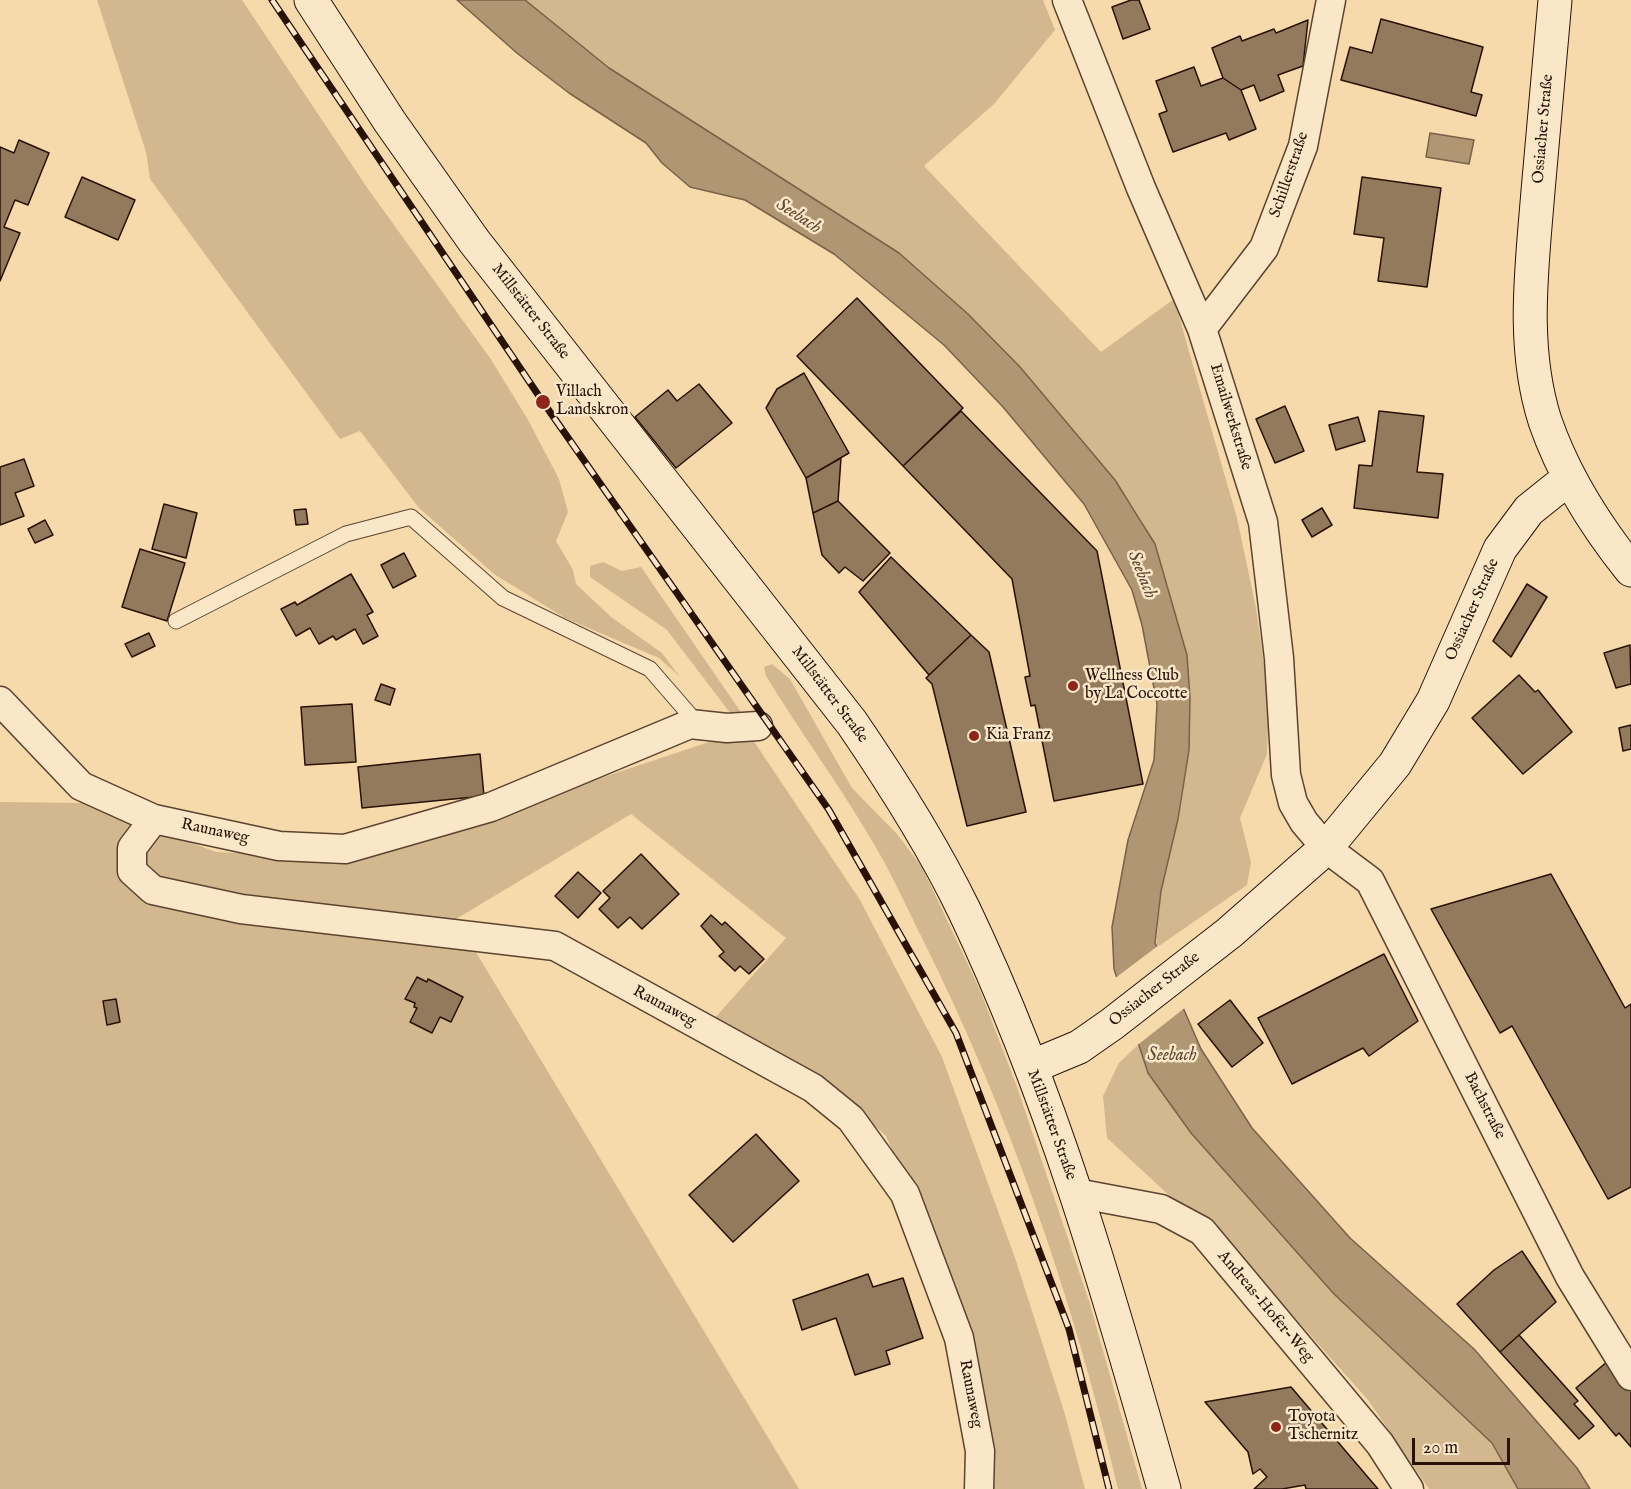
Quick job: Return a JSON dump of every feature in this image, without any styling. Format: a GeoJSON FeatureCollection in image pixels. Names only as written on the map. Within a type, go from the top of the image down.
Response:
{"type":"FeatureCollection","features":[{"type":"Feature","properties":{"kind":"street","name":"Millstätter Straße"},"geometry":{"type":"LineString","coordinates":[[311,0],[390,122],[474,241],[852,723],[898,789],[964,911],[1031,1067],[1076,1193],[1122,1337],[1164,1489]]}},
{"type":"Feature","properties":{"kind":"street","name":"Emailwerkstraße"},"geometry":{"type":"LineString","coordinates":[[1067,0],[1140,188],[1203,329],[1263,522],[1279,658],[1286,775],[1293,803],[1304,822],[1326,848]]}},
{"type":"Feature","properties":{"kind":"street","name":"Schillerstraße"},"geometry":{"type":"LineString","coordinates":[[1203,329],[1264,248],[1303,146],[1331,0]]}},
{"type":"Feature","properties":{"kind":"street","name":"Ossiacher Straße"},"geometry":{"type":"LineString","coordinates":[[1031,1067],[1079,1047],[1112,1024],[1229,933],[1326,848],[1395,764],[1433,701],[1500,549],[1529,510],[1569,478],[1545,420],[1534,368],[1528,307],[1555,0]]}},
{"type":"Feature","properties":{"kind":"street"},"geometry":{"type":"LineString","coordinates":[[1569,478],[1602,534],[1631,570]]}},
{"type":"Feature","properties":{"kind":"street","name":"Raunaweg"},"geometry":{"type":"LineString","coordinates":[[0,701],[81,786],[154,819],[279,846],[345,849],[491,807],[690,724],[727,728],[758,726]]}},
{"type":"Feature","properties":{"kind":"street","name":"Raunaweg"},"geometry":{"type":"LineString","coordinates":[[154,819],[132,848],[132,871],[153,890],[241,909],[555,946],[813,1088],[851,1119],[905,1194],[959,1338],[981,1451],[979,1489]]}},
{"type":"Feature","properties":{"kind":"street","name":"Bachstraße"},"geometry":{"type":"LineString","coordinates":[[1326,848],[1370,881],[1570,1277],[1631,1376]]}},
{"type":"Feature","properties":{"kind":"street","name":"Andreas-Hofer-Weg"},"geometry":{"type":"LineString","coordinates":[[1076,1193],[1161,1209],[1202,1231],[1380,1444],[1409,1489]]}},
{"type":"Feature","properties":{"kind":"lane"},"geometry":{"type":"LineString","coordinates":[[176,621],[346,534],[411,517],[503,598],[650,669],[689,714],[690,724]]}},
{"type":"Feature","properties":{"kind":"shaded area"},"geometry":{"type":"Polygon","coordinates":[[[97,0],[242,0],[368,189],[490,358],[527,418],[559,479],[568,512],[556,541],[573,570],[576,584],[611,617],[662,653],[680,677],[659,658],[565,618],[494,574],[419,508],[360,431],[340,439],[150,179],[146,152],[97,0]]]}},
{"type":"Feature","properties":{"kind":"shaded area"},"geometry":{"type":"Polygon","coordinates":[[[525,0],[1043,0],[1055,30],[994,104],[924,166],[1101,352],[1174,299],[1237,518],[1256,608],[1269,698],[1267,754],[1240,818],[1251,862],[1247,885],[1156,948],[1161,891],[1178,819],[1189,750],[1190,698],[1187,655],[1155,544],[1115,480],[899,253],[609,68],[525,0]]]}},
{"type":"Feature","properties":{"kind":"shaded area"},"geometry":{"type":"Polygon","coordinates":[[[603,562],[622,571],[641,567],[745,718],[734,718],[667,630],[590,577],[590,566],[603,562]]]}},
{"type":"Feature","properties":{"kind":"shaded area"},"geometry":{"type":"Polygon","coordinates":[[[772,664],[790,679],[852,788],[897,834],[922,867],[980,990],[1017,1087],[1089,1301],[1142,1489],[1118,1489],[1081,1347],[1036,1207],[983,1070],[953,1002],[878,851],[766,676],[764,667],[772,664]]]}},
{"type":"Feature","properties":{"kind":"shaded area"},"geometry":{"type":"Polygon","coordinates":[[[715,740],[753,740],[860,900],[942,1057],[1015,1258],[1064,1411],[1085,1489],[991,1489],[928,1233],[886,1136],[837,1092],[713,1020],[786,938],[631,814],[456,919],[799,1489],[0,1489],[0,802],[87,803],[216,852],[358,859],[715,740]]]}},
{"type":"Feature","properties":{"kind":"shaded area"},"geometry":{"type":"Polygon","coordinates":[[[1138,1045],[1148,1073],[1191,1133],[1334,1294],[1492,1443],[1518,1489],[1429,1489],[1368,1400],[1263,1282],[1107,1138],[1103,1096],[1119,1063],[1138,1045]]]}},
{"type":"Feature","properties":{"kind":"water","name":"Seebach"},"geometry":{"type":"Polygon","coordinates":[[[457,0],[525,0],[609,68],[899,253],[968,314],[1020,367],[1115,480],[1155,544],[1187,655],[1190,698],[1189,750],[1178,819],[1161,891],[1155,943],[1201,1049],[1252,1128],[1350,1238],[1474,1349],[1577,1468],[1590,1489],[1518,1489],[1492,1443],[1334,1294],[1191,1133],[1148,1073],[1114,969],[1112,927],[1128,840],[1154,760],[1157,704],[1142,625],[1132,590],[1084,504],[1003,407],[944,345],[834,254],[745,200],[690,187],[662,163],[646,143],[569,93],[518,54],[457,0]]]}},
{"type":"Feature","properties":{"kind":"water"},"geometry":{"type":"Polygon","coordinates":[[[1430,133],[1474,140],[1469,164],[1426,157],[1430,133]]]}},
{"type":"Feature","properties":{"kind":"pier"},"geometry":{"type":"Polygon","coordinates":[[[1159,945],[1186,1007],[1135,1047],[1114,979],[1159,945]]]}},
{"type":"Feature","properties":{"kind":"building"},"geometry":{"type":"Polygon","coordinates":[[[1131,0],[1139,0],[1150,29],[1123,39],[1112,7],[1131,0]]]}},
{"type":"Feature","properties":{"kind":"building"},"geometry":{"type":"Polygon","coordinates":[[[1381,19],[1483,47],[1471,92],[1482,95],[1476,116],[1341,80],[1350,47],[1372,53],[1381,19]]]}},
{"type":"Feature","properties":{"kind":"building"},"geometry":{"type":"Polygon","coordinates":[[[1308,20],[1303,66],[1278,75],[1284,91],[1260,101],[1254,85],[1241,90],[1223,78],[1212,48],[1240,36],[1242,41],[1274,29],[1276,33],[1308,20]]]}},
{"type":"Feature","properties":{"kind":"building"},"geometry":{"type":"Polygon","coordinates":[[[1194,67],[1201,86],[1223,78],[1241,90],[1256,129],[1229,140],[1226,133],[1173,152],[1159,114],[1167,111],[1156,81],[1194,67]]]}},
{"type":"Feature","properties":{"kind":"building"},"geometry":{"type":"Polygon","coordinates":[[[19,140],[49,153],[28,205],[15,200],[4,227],[20,233],[0,281],[0,147],[14,153],[19,140]]]}},
{"type":"Feature","properties":{"kind":"building"},"geometry":{"type":"Polygon","coordinates":[[[82,177],[135,200],[118,240],[65,217],[82,177]]]}},
{"type":"Feature","properties":{"kind":"building"},"geometry":{"type":"Polygon","coordinates":[[[1362,177],[1441,188],[1427,287],[1378,281],[1384,238],[1354,234],[1362,177]]]}},
{"type":"Feature","properties":{"kind":"building"},"geometry":{"type":"Polygon","coordinates":[[[857,298],[963,408],[903,466],[797,356],[857,298]]]}},
{"type":"Feature","properties":{"kind":"building"},"geometry":{"type":"Polygon","coordinates":[[[804,373],[849,453],[806,478],[766,408],[777,389],[804,373]]]}},
{"type":"Feature","properties":{"kind":"building"},"geometry":{"type":"Polygon","coordinates":[[[699,384],[732,423],[676,468],[635,417],[668,390],[677,401],[699,384]]]}},
{"type":"Feature","properties":{"kind":"building"},"geometry":{"type":"Polygon","coordinates":[[[1285,406],[1304,451],[1275,463],[1256,419],[1285,406]]]}},
{"type":"Feature","properties":{"kind":"building"},"geometry":{"type":"Polygon","coordinates":[[[961,411],[1097,551],[1143,784],[1054,801],[1035,705],[1031,706],[1025,677],[1030,676],[1012,579],[903,466],[961,411]]]}},
{"type":"Feature","properties":{"kind":"building"},"geometry":{"type":"Polygon","coordinates":[[[1379,411],[1424,416],[1417,472],[1443,474],[1438,518],[1354,508],[1359,465],[1372,466],[1379,411]]]}},
{"type":"Feature","properties":{"kind":"building"},"geometry":{"type":"Polygon","coordinates":[[[1358,417],[1365,441],[1336,450],[1329,425],[1358,417]]]}},
{"type":"Feature","properties":{"kind":"building"},"geometry":{"type":"Polygon","coordinates":[[[841,458],[838,501],[813,513],[806,478],[841,458]]]}},
{"type":"Feature","properties":{"kind":"building"},"geometry":{"type":"Polygon","coordinates":[[[24,459],[34,486],[15,493],[24,516],[0,525],[0,467],[24,459]]]}},
{"type":"Feature","properties":{"kind":"building"},"geometry":{"type":"Polygon","coordinates":[[[838,501],[890,553],[863,581],[845,567],[839,573],[822,555],[813,513],[838,501]]]}},
{"type":"Feature","properties":{"kind":"building"},"geometry":{"type":"Polygon","coordinates":[[[164,504],[197,513],[186,558],[152,549],[164,504]]]}},
{"type":"Feature","properties":{"kind":"building"},"geometry":{"type":"Polygon","coordinates":[[[1322,508],[1332,525],[1312,537],[1302,520],[1322,508]]]}},
{"type":"Feature","properties":{"kind":"building"},"geometry":{"type":"Polygon","coordinates":[[[306,509],[308,524],[296,525],[294,510],[306,509]]]}},
{"type":"Feature","properties":{"kind":"building"},"geometry":{"type":"Polygon","coordinates":[[[45,520],[53,535],[35,543],[28,529],[45,520]]]}},
{"type":"Feature","properties":{"kind":"building"},"geometry":{"type":"Polygon","coordinates":[[[140,549],[185,563],[167,621],[122,607],[140,549]]]}},
{"type":"Feature","properties":{"kind":"building"},"geometry":{"type":"Polygon","coordinates":[[[404,553],[416,576],[393,588],[381,565],[404,553]]]}},
{"type":"Feature","properties":{"kind":"building"},"geometry":{"type":"Polygon","coordinates":[[[891,557],[971,635],[929,675],[859,592],[891,557]]]}},
{"type":"Feature","properties":{"kind":"building"},"geometry":{"type":"Polygon","coordinates":[[[351,574],[373,612],[367,615],[378,636],[363,644],[355,629],[336,640],[333,636],[319,644],[310,628],[296,636],[281,609],[295,602],[297,605],[351,574]]]}},
{"type":"Feature","properties":{"kind":"building"},"geometry":{"type":"Polygon","coordinates":[[[1527,584],[1547,597],[1511,657],[1493,641],[1527,584]]]}},
{"type":"Feature","properties":{"kind":"building"},"geometry":{"type":"Polygon","coordinates":[[[149,633],[155,646],[132,657],[125,644],[149,633]]]}},
{"type":"Feature","properties":{"kind":"building"},"geometry":{"type":"Polygon","coordinates":[[[971,635],[989,652],[1026,812],[967,826],[932,684],[926,678],[971,635]]]}},
{"type":"Feature","properties":{"kind":"building"},"geometry":{"type":"Polygon","coordinates":[[[1630,645],[1631,684],[1616,688],[1604,653],[1630,645]]]}},
{"type":"Feature","properties":{"kind":"building"},"geometry":{"type":"Polygon","coordinates":[[[1519,675],[1535,692],[1538,690],[1572,732],[1523,774],[1472,718],[1519,675]]]}},
{"type":"Feature","properties":{"kind":"building"},"geometry":{"type":"Polygon","coordinates":[[[381,684],[395,689],[390,705],[375,700],[381,684]]]}},
{"type":"Feature","properties":{"kind":"building"},"geometry":{"type":"Polygon","coordinates":[[[352,704],[356,762],[305,765],[301,707],[352,704]]]}},
{"type":"Feature","properties":{"kind":"building"},"geometry":{"type":"Polygon","coordinates":[[[1631,725],[1631,749],[1623,751],[1619,728],[1631,725]]]}},
{"type":"Feature","properties":{"kind":"building"},"geometry":{"type":"Polygon","coordinates":[[[480,754],[484,796],[362,808],[358,767],[480,754]]]}},
{"type":"Feature","properties":{"kind":"building"},"geometry":{"type":"Polygon","coordinates":[[[641,854],[679,894],[642,929],[630,917],[618,928],[599,909],[610,898],[603,891],[641,854]]]}},
{"type":"Feature","properties":{"kind":"building"},"geometry":{"type":"Polygon","coordinates":[[[578,872],[601,893],[578,918],[555,896],[578,872]]]}},
{"type":"Feature","properties":{"kind":"building"},"geometry":{"type":"Polygon","coordinates":[[[1551,874],[1625,1008],[1631,1004],[1631,1187],[1608,1199],[1512,1026],[1500,1033],[1431,909],[1551,874]]]}},
{"type":"Feature","properties":{"kind":"building"},"geometry":{"type":"Polygon","coordinates":[[[711,915],[722,925],[725,922],[764,959],[749,974],[740,966],[735,971],[719,956],[724,952],[701,926],[711,915]]]}},
{"type":"Feature","properties":{"kind":"building"},"geometry":{"type":"Polygon","coordinates":[[[1384,954],[1418,1021],[1369,1056],[1363,1048],[1292,1084],[1258,1018],[1384,954]]]}},
{"type":"Feature","properties":{"kind":"building"},"geometry":{"type":"Polygon","coordinates":[[[417,977],[427,982],[428,979],[463,997],[451,1022],[440,1017],[432,1033],[410,1022],[417,1008],[414,1007],[415,1003],[405,999],[417,977]]]}},
{"type":"Feature","properties":{"kind":"building"},"geometry":{"type":"Polygon","coordinates":[[[116,999],[120,1022],[107,1025],[103,1001],[116,999]]]}},
{"type":"Feature","properties":{"kind":"building"},"geometry":{"type":"Polygon","coordinates":[[[1230,1000],[1263,1043],[1232,1067],[1198,1024],[1230,1000]]]}},
{"type":"Feature","properties":{"kind":"building"},"geometry":{"type":"Polygon","coordinates":[[[756,1134],[799,1181],[733,1242],[689,1195],[756,1134]]]}},
{"type":"Feature","properties":{"kind":"building"},"geometry":{"type":"Polygon","coordinates":[[[1522,1251],[1556,1302],[1500,1352],[1457,1304],[1494,1270],[1522,1251]]]}},
{"type":"Feature","properties":{"kind":"building"},"geometry":{"type":"Polygon","coordinates":[[[868,1274],[873,1287],[903,1278],[923,1338],[886,1351],[890,1364],[855,1375],[836,1318],[802,1330],[793,1300],[868,1274]]]}},
{"type":"Feature","properties":{"kind":"building"},"geometry":{"type":"Polygon","coordinates":[[[1519,1335],[1578,1401],[1574,1404],[1594,1426],[1579,1439],[1500,1352],[1519,1335]]]}},
{"type":"Feature","properties":{"kind":"building"},"geometry":{"type":"Polygon","coordinates":[[[1608,1361],[1631,1388],[1631,1447],[1619,1433],[1616,1436],[1576,1388],[1608,1361]]]}},
{"type":"Feature","properties":{"kind":"building","name":"Toyota Tschernitz"},"geometry":{"type":"Polygon","coordinates":[[[1291,1387],[1378,1489],[1306,1489],[1305,1485],[1282,1489],[1254,1489],[1267,1477],[1260,1469],[1253,1474],[1248,1452],[1205,1402],[1291,1387]]]}},
{"type":"Feature","properties":{"kind":"railway"},"geometry":{"type":"LineString","coordinates":[[272,0],[543,402],[829,810],[956,1033],[1069,1329],[1109,1489]]}},
{"type":"Feature","properties":{"kind":"place","name":"Villach Landskron"},"geometry":{"type":"Point","coordinates":[543,402]}},
{"type":"Feature","properties":{"kind":"place","name":"Wellness Club by La Coccotte"},"geometry":{"type":"Point","coordinates":[1073,686]}},
{"type":"Feature","properties":{"kind":"place","name":"Kia Franz"},"geometry":{"type":"Point","coordinates":[974,736]}},
{"type":"Feature","properties":{"kind":"place","name":"Toyota Tschernitz"},"geometry":{"type":"Point","coordinates":[1276,1427]}}]}
